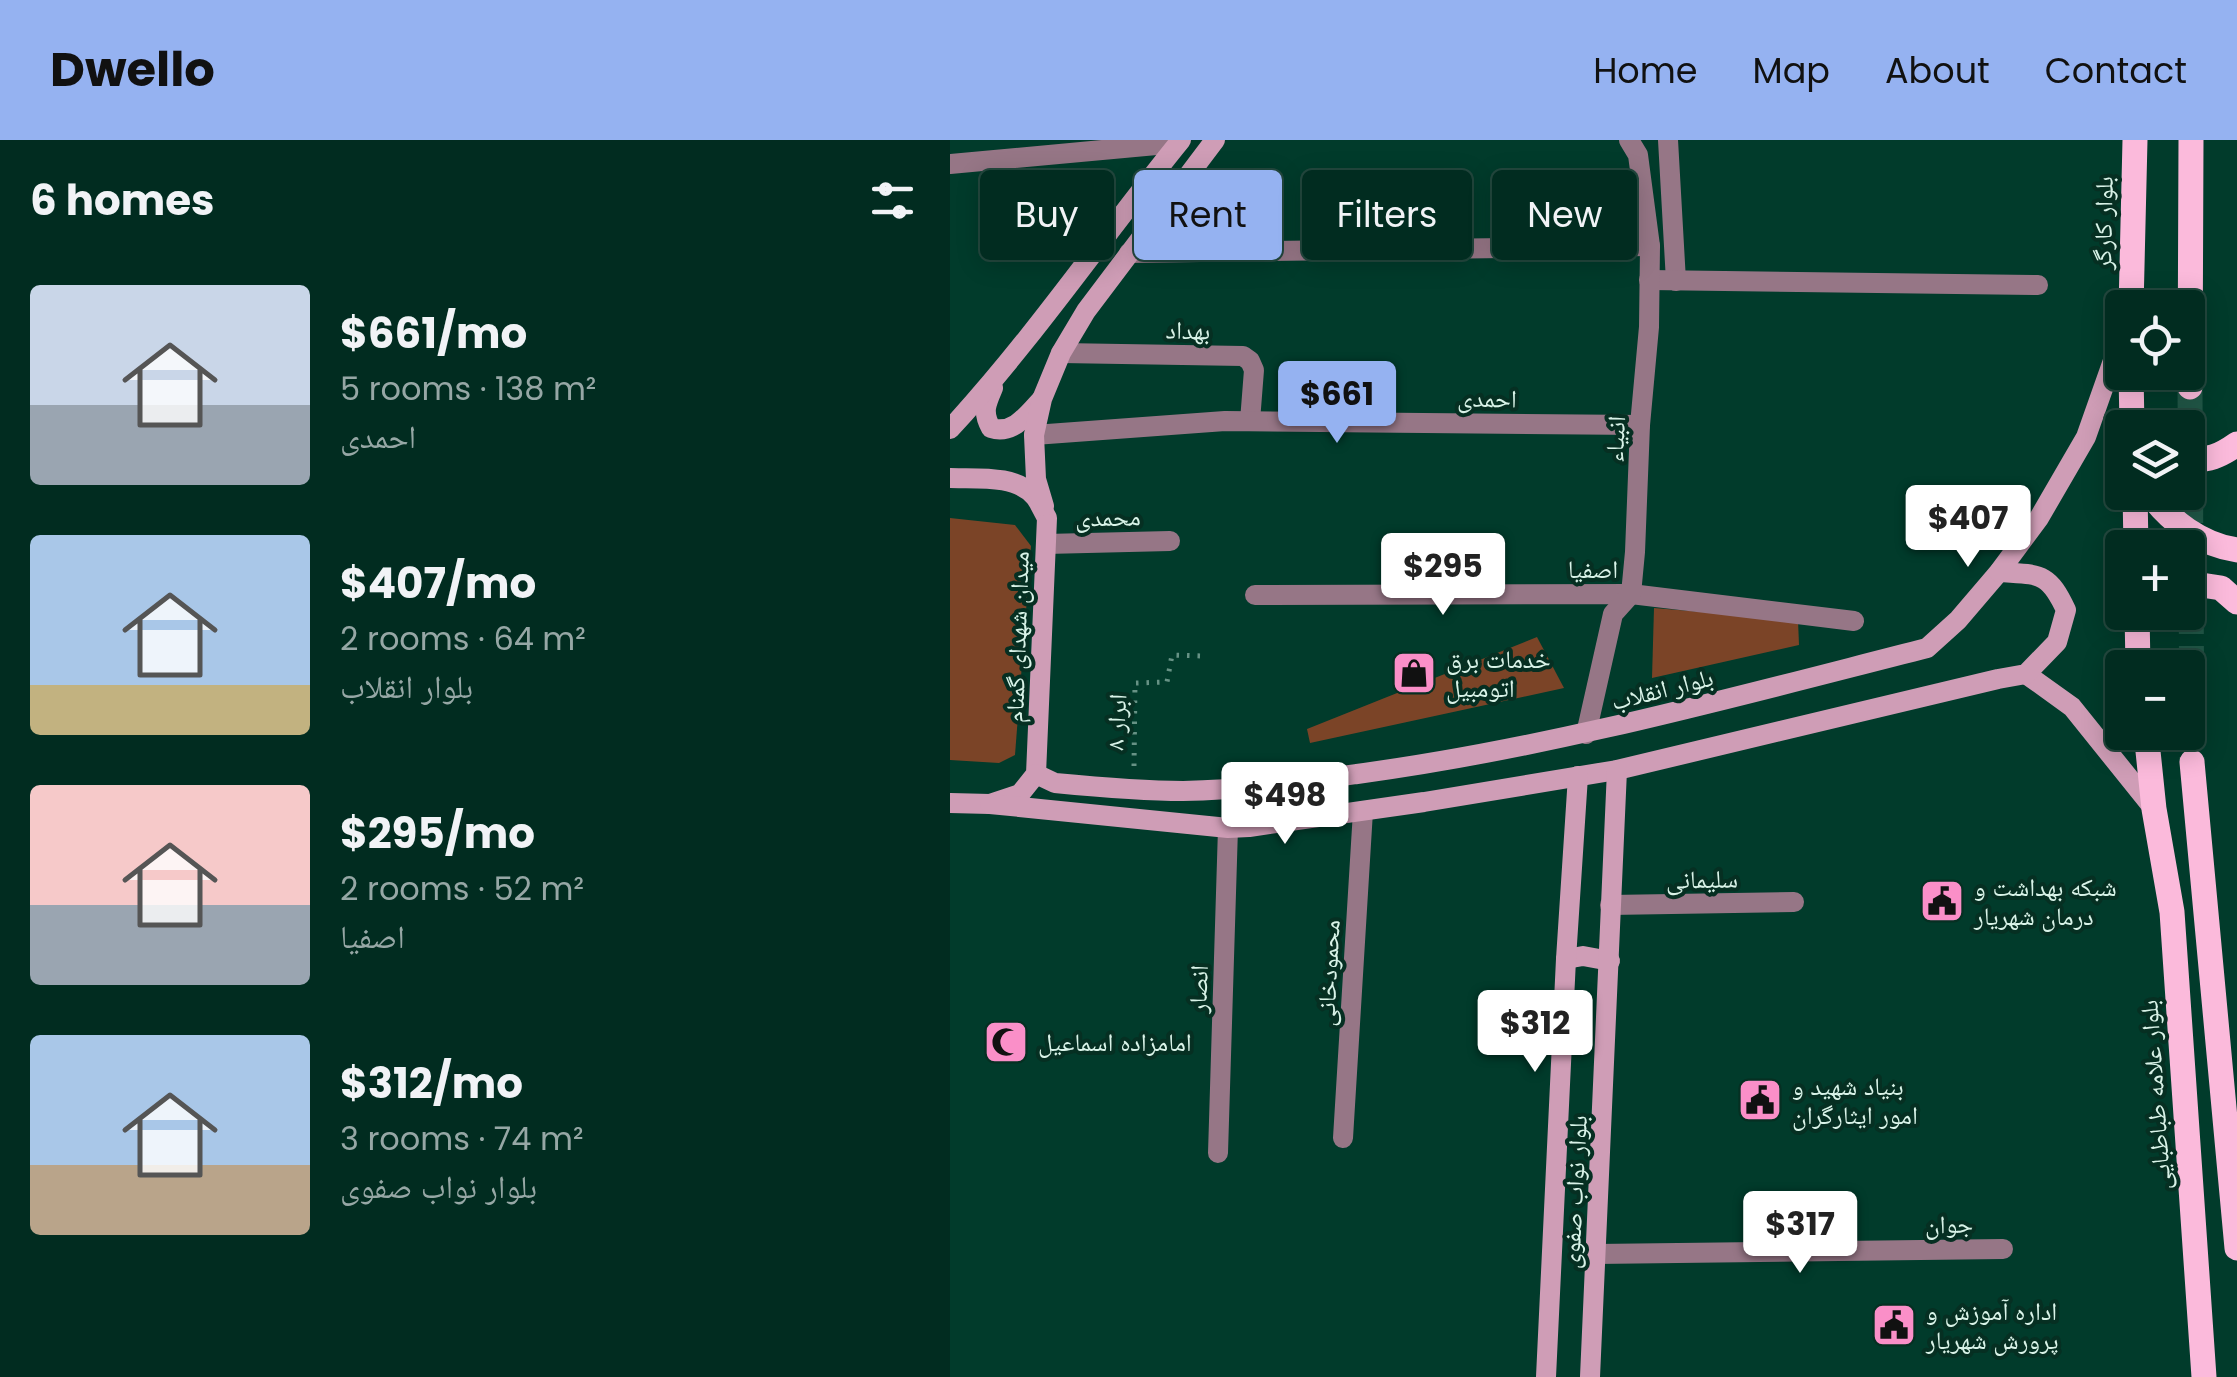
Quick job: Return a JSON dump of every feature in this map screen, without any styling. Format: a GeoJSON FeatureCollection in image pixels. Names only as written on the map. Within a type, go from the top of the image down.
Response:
{"type":"FeatureCollection","features":[{"type":"Feature","properties":{"kind":"main road"},"geometry":{"type":"LineString","coordinates":[[1047,518],[1036,478],[1034,435],[1042,399],[1062,353],[1086,312],[1215,140]]}},
{"type":"Feature","properties":{"kind":"main road","name":"بلوار کارگر"},"geometry":{"type":"LineString","coordinates":[[2131,290],[2135,140]]}},
{"type":"Feature","properties":{"kind":"main road"},"geometry":{"type":"LineString","coordinates":[[2190,290],[2191,140]]}},
{"type":"Feature","properties":{"kind":"main road"},"geometry":{"type":"LineString","coordinates":[[950,428],[998,377],[1180,142]]}},
{"type":"Feature","properties":{"kind":"main road"},"geometry":{"type":"LineString","coordinates":[[998,377],[984,408],[991,428],[1001,431],[1013,427],[1042,399]]}},
{"type":"Feature","properties":{"kind":"main road","name":"بلوار انقلاب"},"geometry":{"type":"LineString","coordinates":[[1036,774],[1055,783],[1182,791],[1260,788],[1418,766],[1586,734],[1928,648],[2000,572],[2039,518],[2086,437],[2105,383]]}},
{"type":"Feature","properties":{"kind":"main road"},"geometry":{"type":"LineString","coordinates":[[2205,460],[2224,454],[2237,444]]}},
{"type":"Feature","properties":{"kind":"main road","name":"میدان شهدای گمنام"},"geometry":{"type":"LineString","coordinates":[[950,478],[1021,486],[1034,496],[1047,518],[1036,774]]}},
{"type":"Feature","properties":{"kind":"main road"},"geometry":{"type":"LineString","coordinates":[[2165,510],[2193,533],[2222,548],[2237,550]]}},
{"type":"Feature","properties":{"kind":"main road"},"geometry":{"type":"LineString","coordinates":[[950,803],[1228,828],[1363,811],[1617,770],[2026,674],[2057,642],[2066,610],[2056,588],[2040,575],[2000,572]]}},
{"type":"Feature","properties":{"kind":"main road"},"geometry":{"type":"LineString","coordinates":[[2205,586],[2221,588],[2237,602]]}},
{"type":"Feature","properties":{"kind":"main road"},"geometry":{"type":"LineString","coordinates":[[2026,674],[2072,707],[2154,810]]}},
{"type":"Feature","properties":{"kind":"main road","name":"بلوار علامه طباطبایی"},"geometry":{"type":"LineString","coordinates":[[2148,750],[2172,912],[2204,1377]]}},
{"type":"Feature","properties":{"kind":"main road"},"geometry":{"type":"LineString","coordinates":[[2192,762],[2237,1248]]}},
{"type":"Feature","properties":{"kind":"main road","name":"بلوار نواب صفوی"},"geometry":{"type":"LineString","coordinates":[[1590,1377],[1617,770]]}},
{"type":"Feature","properties":{"kind":"main road"},"geometry":{"type":"LineString","coordinates":[[990,804],[1020,794],[1036,774]]}},
{"type":"Feature","properties":{"kind":"main road","name":"بلوار نواب صفوی"},"geometry":{"type":"LineString","coordinates":[[1546,1377],[1578,776]]}},
{"type":"Feature","properties":{"kind":"main road"},"geometry":{"type":"LineString","coordinates":[[1566,959],[1583,956],[1610,961]]}},
{"type":"Feature","properties":{"kind":"street","name":"انبیاء"},"geometry":{"type":"LineString","coordinates":[[1586,734],[1613,614],[1631,594],[1649,328],[1650,246],[1638,155],[1629,140]]}},
{"type":"Feature","properties":{"kind":"street"},"geometry":{"type":"LineString","coordinates":[[1668,140],[1676,281]]}},
{"type":"Feature","properties":{"kind":"street"},"geometry":{"type":"LineString","coordinates":[[950,164],[1014,149],[1180,142]]}},
{"type":"Feature","properties":{"kind":"street"},"geometry":{"type":"LineString","coordinates":[[1129,253],[1650,246]]}},
{"type":"Feature","properties":{"kind":"street"},"geometry":{"type":"LineString","coordinates":[[1649,280],[2038,285]]}},
{"type":"Feature","properties":{"kind":"street","name":"بهداد"},"geometry":{"type":"LineString","coordinates":[[1062,353],[1243,356],[1254,370],[1250,421]]}},
{"type":"Feature","properties":{"kind":"street","name":"احمدی"},"geometry":{"type":"LineString","coordinates":[[1034,435],[1225,421],[1640,425]]}},
{"type":"Feature","properties":{"kind":"street","name":"محمدی"},"geometry":{"type":"LineString","coordinates":[[1046,544],[1170,541]]}},
{"type":"Feature","properties":{"kind":"street","name":"اصفیا"},"geometry":{"type":"LineString","coordinates":[[1255,595],[1631,594],[1854,621]]}},
{"type":"Feature","properties":{"kind":"street","name":"محمودخانی"},"geometry":{"type":"LineString","coordinates":[[1343,1138],[1363,811]]}},
{"type":"Feature","properties":{"kind":"street","name":"انصار"},"geometry":{"type":"LineString","coordinates":[[1218,1153],[1228,828]]}},
{"type":"Feature","properties":{"kind":"street","name":"سلیمانی"},"geometry":{"type":"LineString","coordinates":[[1610,904],[1794,902]]}},
{"type":"Feature","properties":{"kind":"street","name":"جوان"},"geometry":{"type":"LineString","coordinates":[[1596,1254],[2003,1248]]}},
{"type":"Feature","properties":{"kind":"path","name":"ابرار ۸"},"geometry":{"type":"LineString","coordinates":[[1133,789],[1135,683],[1166,682],[1172,655],[1202,656]]}},
{"type":"Feature","properties":{"kind":"shaded area"},"geometry":{"type":"Polygon","coordinates":[[[950,518],[1015,525],[1031,546],[1015,755],[999,763],[950,760],[950,518]]]}},
{"type":"Feature","properties":{"kind":"shaded area"},"geometry":{"type":"Polygon","coordinates":[[[1654,608],[1798,620],[1799,645],[1652,678],[1654,608]]]}},
{"type":"Feature","properties":{"kind":"shaded area"},"geometry":{"type":"Polygon","coordinates":[[[1537,637],[1564,688],[1310,743],[1307,729],[1537,637]]]}},
{"type":"Feature","properties":{"kind":"tunnel"},"geometry":{"type":"LineString","coordinates":[[2190,390],[2192,762]]}},
{"type":"Feature","properties":{"kind":"place","name":"خدمات برق اتومبیل"},"geometry":{"type":"Point","coordinates":[1414,673]}},
{"type":"Feature","properties":{"kind":"place","name":"شبکه بهداشت و درمان شهریار"},"geometry":{"type":"Point","coordinates":[1942,901]}},
{"type":"Feature","properties":{"kind":"place","name":"امامزاده اسماعیل"},"geometry":{"type":"Point","coordinates":[1006,1042]}},
{"type":"Feature","properties":{"kind":"place","name":"بنیاد شهید و امور ایثارگران"},"geometry":{"type":"Point","coordinates":[1760,1100]}},
{"type":"Feature","properties":{"kind":"place","name":"اداره آموزش و پرورش شهریار"},"geometry":{"type":"Point","coordinates":[1894,1325]}}]}
